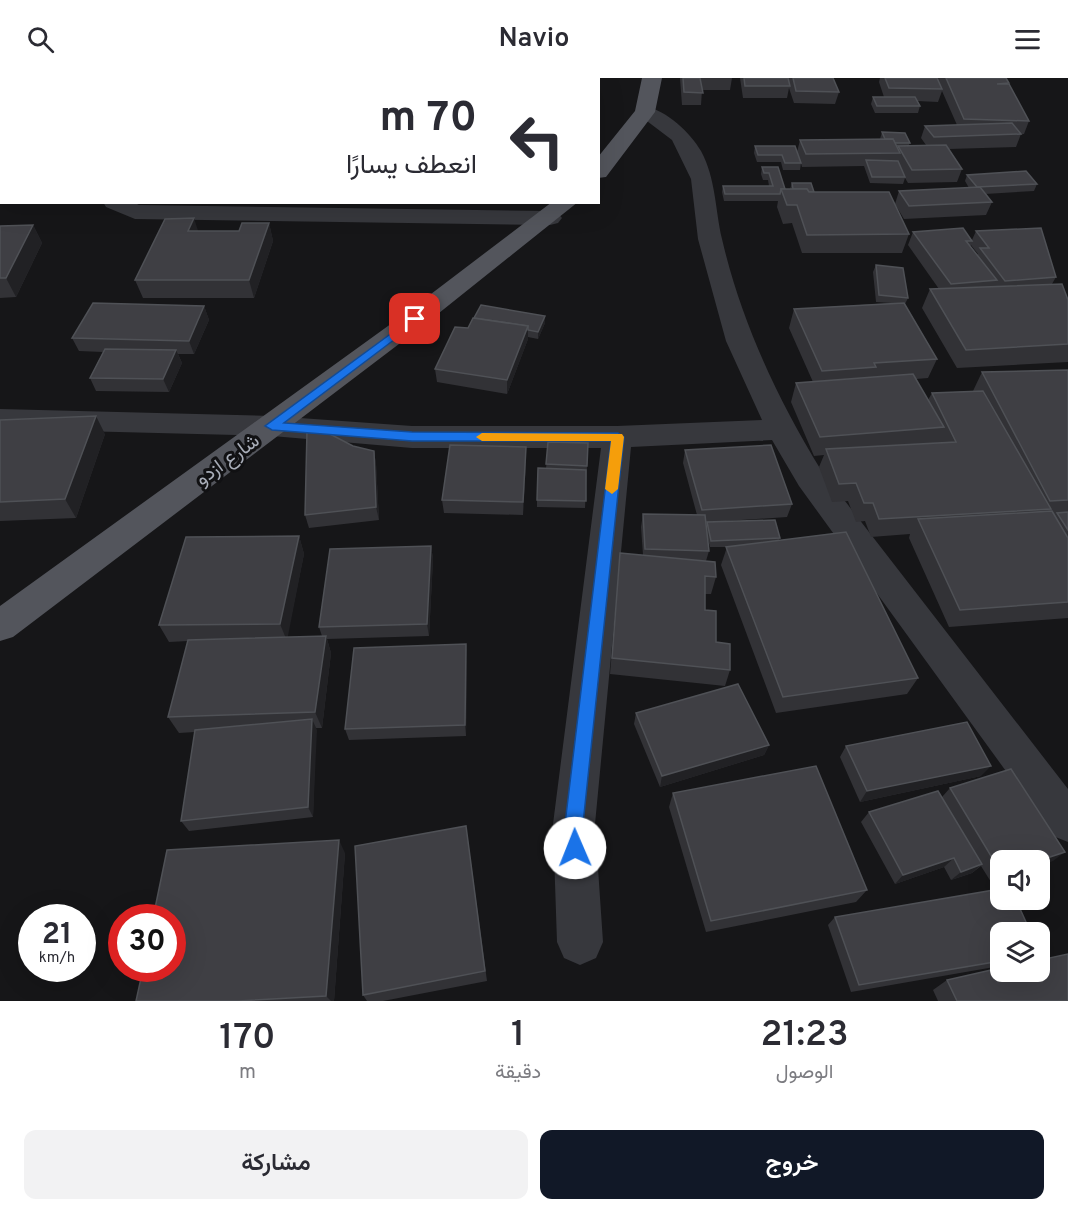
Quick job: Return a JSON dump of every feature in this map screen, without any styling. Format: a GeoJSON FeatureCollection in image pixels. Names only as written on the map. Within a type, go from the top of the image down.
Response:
{"type":"FeatureCollection","features":[{"type":"Feature","properties":{"kind":"main road"},"geometry":{"type":"LineString","coordinates":[[600,169],[645,112],[652,78]]}},
{"type":"Feature","properties":{"kind":"main road","name":"شارع ازدو"},"geometry":{"type":"LineString","coordinates":[[0,626],[272,426],[558,210]]}},
{"type":"Feature","properties":{"kind":"street"},"geometry":{"type":"LineString","coordinates":[[645,112],[680,136],[690,151],[702,178],[710,239],[740,341],[781,429],[810,478],[1068,822]]}},
{"type":"Feature","properties":{"kind":"street"},"geometry":{"type":"LineString","coordinates":[[118,204],[135,212],[558,210]]}},
{"type":"Feature","properties":{"kind":"street"},"geometry":{"type":"LineString","coordinates":[[0,418],[272,426],[412,437],[618,437],[781,429]]}},
{"type":"Feature","properties":{"kind":"street"},"geometry":{"type":"LineString","coordinates":[[580,942],[574,824],[618,437]]}},
{"type":"Feature","properties":{"kind":"building"},"geometry":{"type":"Polygon","coordinates":[[[683,78],[700,78],[703,93],[684,92],[683,78]]]}},
{"type":"Feature","properties":{"kind":"building"},"geometry":{"type":"Polygon","coordinates":[[[744,78],[788,78],[790,86],[745,86],[744,78]]]}},
{"type":"Feature","properties":{"kind":"building"},"geometry":{"type":"Polygon","coordinates":[[[793,78],[833,78],[839,92],[796,91],[793,78]]]}},
{"type":"Feature","properties":{"kind":"building"},"geometry":{"type":"Polygon","coordinates":[[[885,78],[937,78],[942,89],[889,88],[885,78]]]}},
{"type":"Feature","properties":{"kind":"building"},"geometry":{"type":"Polygon","coordinates":[[[946,78],[1006,78],[1009,83],[997,84],[1009,84],[1029,121],[964,119],[946,78]]]}},
{"type":"Feature","properties":{"kind":"building"},"geometry":{"type":"Polygon","coordinates":[[[873,97],[915,97],[920,106],[877,106],[873,97]]]}},
{"type":"Feature","properties":{"kind":"building"},"geometry":{"type":"Polygon","coordinates":[[[1012,123],[1021,134],[934,137],[925,126],[1012,123]]]}},
{"type":"Feature","properties":{"kind":"building"},"geometry":{"type":"Polygon","coordinates":[[[882,132],[905,133],[910,143],[895,143],[893,139],[885,139],[882,132]]]}},
{"type":"Feature","properties":{"kind":"building"},"geometry":{"type":"Polygon","coordinates":[[[893,139],[900,153],[806,154],[800,140],[893,139]]]}},
{"type":"Feature","properties":{"kind":"building"},"geometry":{"type":"Polygon","coordinates":[[[946,145],[962,169],[912,170],[898,146],[946,145]]]}},
{"type":"Feature","properties":{"kind":"building"},"geometry":{"type":"Polygon","coordinates":[[[755,146],[795,146],[801,163],[785,163],[782,155],[758,155],[755,146]]]}},
{"type":"Feature","properties":{"kind":"building"},"geometry":{"type":"Polygon","coordinates":[[[866,160],[898,161],[905,177],[872,177],[866,160]]]}},
{"type":"Feature","properties":{"kind":"building"},"geometry":{"type":"Polygon","coordinates":[[[762,167],[778,167],[785,189],[781,189],[780,194],[725,194],[723,186],[773,186],[769,173],[764,173],[762,167]]]}},
{"type":"Feature","properties":{"kind":"building"},"geometry":{"type":"Polygon","coordinates":[[[1026,171],[1037,184],[977,187],[967,175],[1026,171]]]}},
{"type":"Feature","properties":{"kind":"building"},"geometry":{"type":"Polygon","coordinates":[[[792,183],[811,183],[814,192],[809,192],[807,189],[793,189],[792,183]]]}},
{"type":"Feature","properties":{"kind":"building"},"geometry":{"type":"Polygon","coordinates":[[[980,187],[992,202],[909,206],[899,191],[980,187]]]}},
{"type":"Feature","properties":{"kind":"building"},"geometry":{"type":"Polygon","coordinates":[[[781,189],[807,189],[809,192],[889,192],[909,234],[807,235],[797,205],[787,205],[781,189]]]}},
{"type":"Feature","properties":{"kind":"building"},"geometry":{"type":"Polygon","coordinates":[[[194,218],[188,231],[239,231],[242,223],[269,223],[249,280],[135,280],[165,219],[194,218]]]}},
{"type":"Feature","properties":{"kind":"building"},"geometry":{"type":"Polygon","coordinates":[[[33,225],[6,278],[0,278],[0,226],[33,225]]]}},
{"type":"Feature","properties":{"kind":"building"},"geometry":{"type":"Polygon","coordinates":[[[963,228],[972,241],[966,241],[997,280],[951,284],[913,232],[963,228]]]}},
{"type":"Feature","properties":{"kind":"building"},"geometry":{"type":"Polygon","coordinates":[[[1041,228],[1056,277],[1005,281],[980,248],[989,248],[976,231],[1041,228]]]}},
{"type":"Feature","properties":{"kind":"building"},"geometry":{"type":"Polygon","coordinates":[[[876,265],[903,268],[908,298],[879,295],[876,265]]]}},
{"type":"Feature","properties":{"kind":"building"},"geometry":{"type":"Polygon","coordinates":[[[1062,284],[1068,300],[1068,344],[966,350],[930,289],[1062,284]]]}},
{"type":"Feature","properties":{"kind":"building"},"geometry":{"type":"Polygon","coordinates":[[[93,303],[204,306],[189,341],[72,338],[93,303]]]}},
{"type":"Feature","properties":{"kind":"building"},"geometry":{"type":"Polygon","coordinates":[[[904,303],[937,359],[874,363],[876,367],[822,371],[794,309],[904,303]]]}},
{"type":"Feature","properties":{"kind":"building"},"geometry":{"type":"Polygon","coordinates":[[[481,305],[545,316],[538,332],[528,330],[528,326],[474,318],[481,305]]]}},
{"type":"Feature","properties":{"kind":"building"},"geometry":{"type":"Polygon","coordinates":[[[473,318],[528,326],[507,380],[435,369],[455,327],[468,328],[473,318]]]}},
{"type":"Feature","properties":{"kind":"building"},"geometry":{"type":"Polygon","coordinates":[[[105,349],[176,350],[163,379],[90,378],[105,349]]]}},
{"type":"Feature","properties":{"kind":"building"},"geometry":{"type":"Polygon","coordinates":[[[1068,370],[1068,500],[1050,501],[982,372],[1068,370]]]}},
{"type":"Feature","properties":{"kind":"building"},"geometry":{"type":"Polygon","coordinates":[[[913,374],[944,427],[820,437],[796,383],[913,374]]]}},
{"type":"Feature","properties":{"kind":"building"},"geometry":{"type":"Polygon","coordinates":[[[983,391],[1051,509],[879,519],[873,503],[864,503],[856,483],[839,484],[826,449],[956,442],[932,393],[983,391]]]}},
{"type":"Feature","properties":{"kind":"building"},"geometry":{"type":"Polygon","coordinates":[[[96,416],[65,499],[0,502],[0,420],[96,416]]]}},
{"type":"Feature","properties":{"kind":"building"},"geometry":{"type":"Polygon","coordinates":[[[307,431],[328,433],[353,446],[374,451],[376,507],[305,515],[307,431]]]}},
{"type":"Feature","properties":{"kind":"building"},"geometry":{"type":"Polygon","coordinates":[[[548,442],[588,443],[587,466],[546,464],[548,442]]]}},
{"type":"Feature","properties":{"kind":"building"},"geometry":{"type":"Polygon","coordinates":[[[450,445],[526,447],[523,502],[442,500],[450,445]]]}},
{"type":"Feature","properties":{"kind":"building"},"geometry":{"type":"Polygon","coordinates":[[[771,445],[792,504],[702,510],[685,450],[771,445]]]}},
{"type":"Feature","properties":{"kind":"building"},"geometry":{"type":"Polygon","coordinates":[[[538,468],[586,470],[586,501],[537,500],[538,468]]]}},
{"type":"Feature","properties":{"kind":"building"},"geometry":{"type":"Polygon","coordinates":[[[1052,511],[1068,538],[1068,602],[960,610],[918,519],[1052,511]]]}},
{"type":"Feature","properties":{"kind":"building"},"geometry":{"type":"Polygon","coordinates":[[[1068,512],[1068,530],[1057,513],[1068,512]]]}},
{"type":"Feature","properties":{"kind":"building"},"geometry":{"type":"Polygon","coordinates":[[[643,514],[705,515],[709,551],[645,549],[643,514]]]}},
{"type":"Feature","properties":{"kind":"building"},"geometry":{"type":"Polygon","coordinates":[[[775,520],[780,538],[711,541],[707,522],[775,520]]]}},
{"type":"Feature","properties":{"kind":"building"},"geometry":{"type":"Polygon","coordinates":[[[846,532],[918,678],[783,697],[726,547],[846,532]]]}},
{"type":"Feature","properties":{"kind":"building"},"geometry":{"type":"Polygon","coordinates":[[[299,536],[280,624],[159,625],[186,537],[299,536]]]}},
{"type":"Feature","properties":{"kind":"building"},"geometry":{"type":"Polygon","coordinates":[[[431,546],[427,624],[319,627],[330,549],[431,546]]]}},
{"type":"Feature","properties":{"kind":"building"},"geometry":{"type":"Polygon","coordinates":[[[620,553],[715,562],[716,577],[705,576],[705,610],[716,611],[716,642],[730,644],[730,670],[612,658],[620,553]]]}},
{"type":"Feature","properties":{"kind":"building"},"geometry":{"type":"Polygon","coordinates":[[[326,636],[315,712],[168,717],[188,640],[326,636]]]}},
{"type":"Feature","properties":{"kind":"building"},"geometry":{"type":"Polygon","coordinates":[[[466,644],[465,725],[345,729],[354,648],[466,644]]]}},
{"type":"Feature","properties":{"kind":"building"},"geometry":{"type":"Polygon","coordinates":[[[738,684],[769,745],[662,776],[636,713],[738,684]]]}},
{"type":"Feature","properties":{"kind":"building"},"geometry":{"type":"Polygon","coordinates":[[[312,719],[308,807],[181,821],[195,730],[312,719]]]}},
{"type":"Feature","properties":{"kind":"building"},"geometry":{"type":"Polygon","coordinates":[[[967,722],[991,766],[867,791],[846,746],[967,722]]]}},
{"type":"Feature","properties":{"kind":"building"},"geometry":{"type":"Polygon","coordinates":[[[816,766],[867,890],[711,921],[673,793],[816,766]]]}},
{"type":"Feature","properties":{"kind":"building"},"geometry":{"type":"Polygon","coordinates":[[[1011,769],[1065,852],[1050,857],[1050,850],[990,850],[990,854],[950,788],[1011,769]]]}},
{"type":"Feature","properties":{"kind":"building"},"geometry":{"type":"Polygon","coordinates":[[[938,791],[982,864],[961,872],[954,858],[903,875],[869,812],[938,791]]]}},
{"type":"Feature","properties":{"kind":"building"},"geometry":{"type":"Polygon","coordinates":[[[466,826],[485,971],[363,995],[355,846],[466,826]]]}},
{"type":"Feature","properties":{"kind":"building"},"geometry":{"type":"Polygon","coordinates":[[[339,840],[326,996],[238,1001],[136,1001],[140,982],[186,982],[186,904],[156,904],[167,850],[339,840]]]}},
{"type":"Feature","properties":{"kind":"building"},"geometry":{"type":"Polygon","coordinates":[[[990,891],[990,910],[1021,910],[1026,922],[990,922],[990,963],[859,985],[835,917],[990,891]]]}},
{"type":"Feature","properties":{"kind":"building"},"geometry":{"type":"Polygon","coordinates":[[[1068,954],[1068,1001],[957,1001],[947,980],[990,970],[990,982],[1050,982],[1050,958],[1068,954]]]}},
{"type":"Feature","properties":{"kind":"slow traffic"},"geometry":{"type":"LineString","coordinates":[[482,437],[618,437],[612,489]]}},
{"type":"Feature","properties":{"kind":"route"},"geometry":{"type":"LineString","coordinates":[[415,319],[272,426],[412,437],[618,437],[574,824],[575,848]]}}]}
